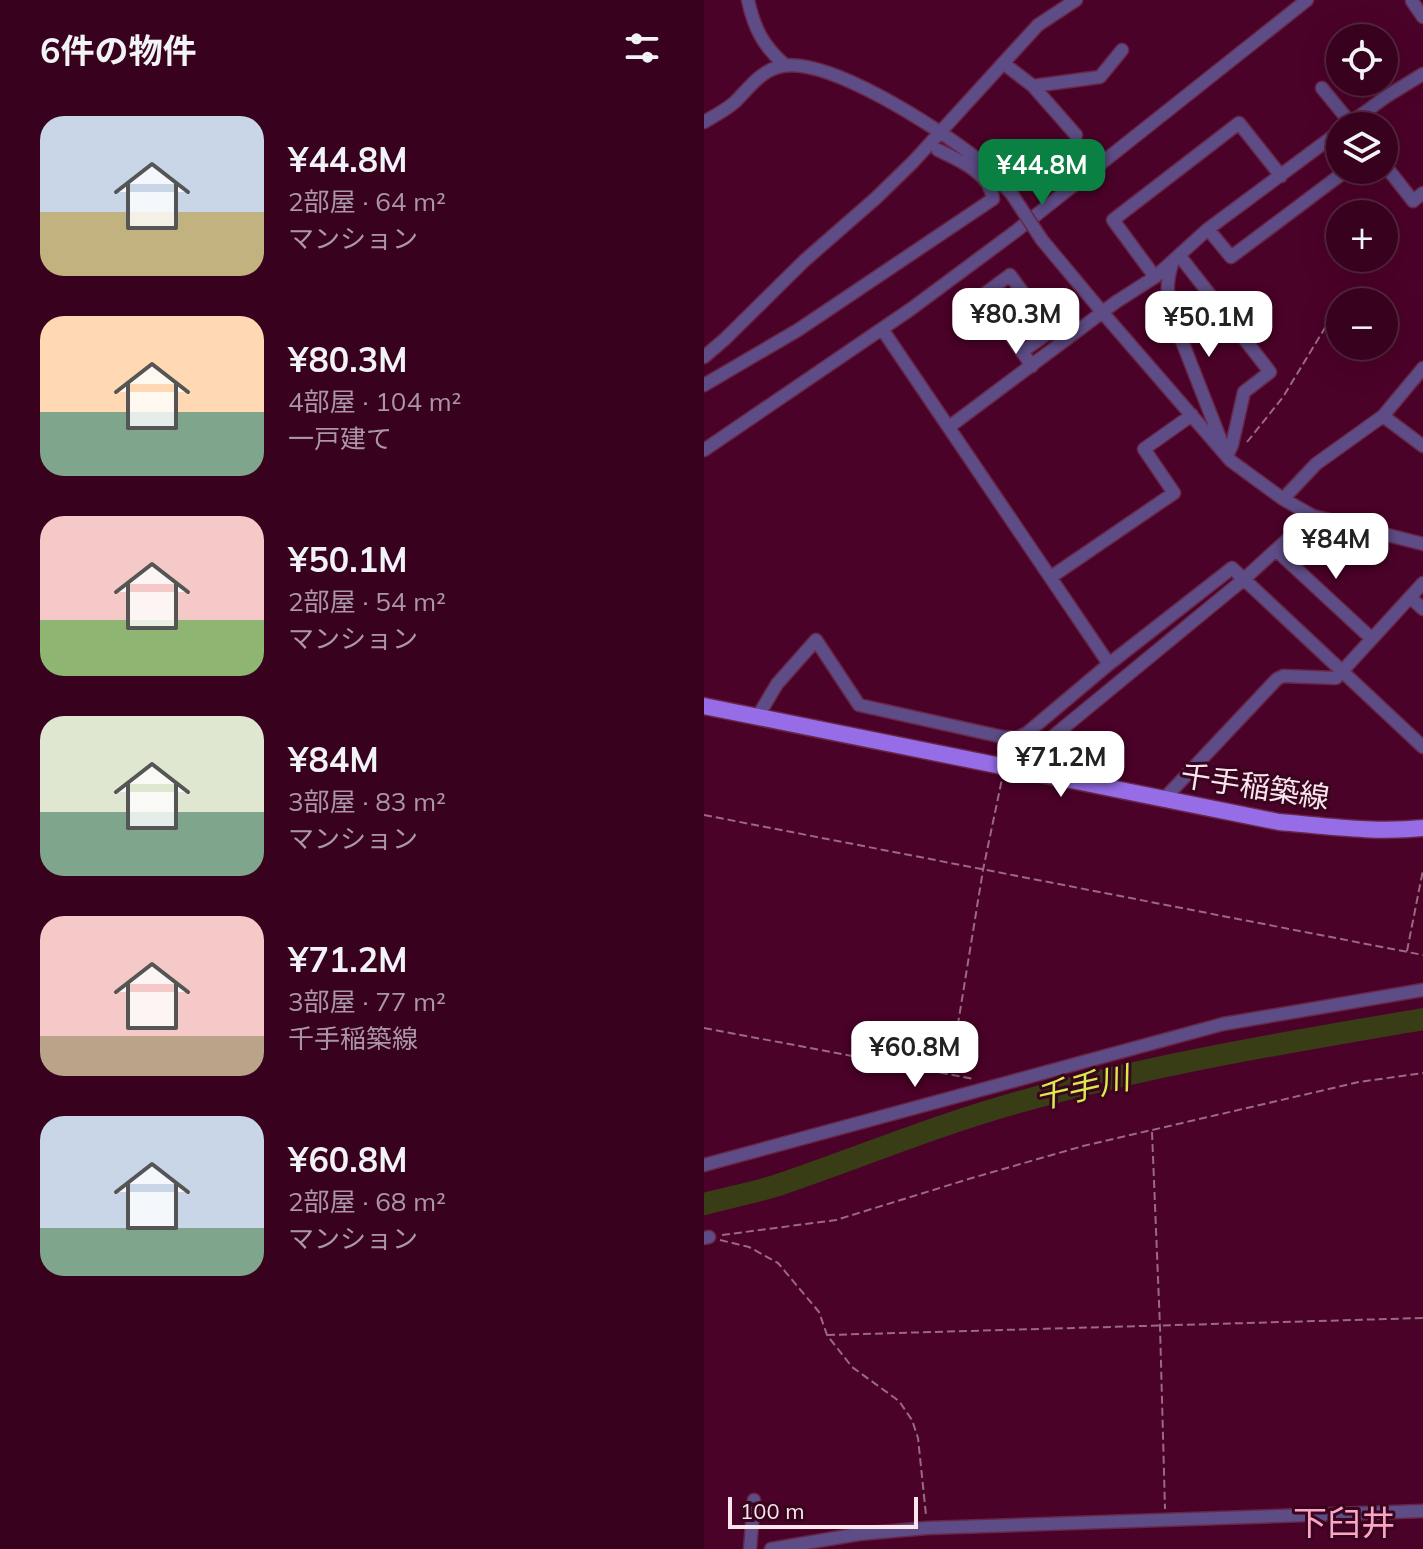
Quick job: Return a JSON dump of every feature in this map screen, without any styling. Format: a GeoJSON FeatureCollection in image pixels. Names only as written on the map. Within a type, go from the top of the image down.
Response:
{"type":"FeatureCollection","features":[{"type":"Feature","properties":{"kind":"main road","name":"千手稲築線"},"geometry":{"type":"LineString","coordinates":[[704,706],[1279,822],[1364,829],[1423,828]]}},
{"type":"Feature","properties":{"kind":"street"},"geometry":{"type":"LineString","coordinates":[[748,0],[765,46],[785,65]]}},
{"type":"Feature","properties":{"kind":"street"},"geometry":{"type":"LineString","coordinates":[[704,357],[913,162],[1038,25],[1076,0]]}},
{"type":"Feature","properties":{"kind":"street"},"geometry":{"type":"LineString","coordinates":[[704,450],[882,329],[1016,231],[1307,0]]}},
{"type":"Feature","properties":{"kind":"street"},"geometry":{"type":"LineString","coordinates":[[1412,1],[1423,17]]}},
{"type":"Feature","properties":{"kind":"street"},"geometry":{"type":"LineString","coordinates":[[1033,86],[1100,77],[1122,50]]}},
{"type":"Feature","properties":{"kind":"street"},"geometry":{"type":"LineString","coordinates":[[1003,63],[1033,86],[1076,135]]}},
{"type":"Feature","properties":{"kind":"street"},"geometry":{"type":"LineString","coordinates":[[704,122],[732,104],[771,69],[785,65],[823,71],[891,101],[977,159],[1011,193],[1042,240],[1229,459],[1283,499],[1313,516],[1423,544]]}},
{"type":"Feature","properties":{"kind":"street"},"geometry":{"type":"LineString","coordinates":[[1366,112],[1423,74]]}},
{"type":"Feature","properties":{"kind":"street"},"geometry":{"type":"LineString","coordinates":[[1322,88],[1338,112]]}},
{"type":"Feature","properties":{"kind":"street"},"geometry":{"type":"LineString","coordinates":[[1155,277],[1113,220],[1239,123],[1281,176]]}},
{"type":"Feature","properties":{"kind":"street"},"geometry":{"type":"LineString","coordinates":[[949,427],[1116,302],[1155,277],[1208,229],[1326,142]]}},
{"type":"Feature","properties":{"kind":"street"},"geometry":{"type":"LineString","coordinates":[[704,385],[798,330],[993,199],[986,182],[967,164],[938,150]]}},
{"type":"Feature","properties":{"kind":"street"},"geometry":{"type":"LineString","coordinates":[[1398,182],[1413,201],[1423,193]]}},
{"type":"Feature","properties":{"kind":"street"},"geometry":{"type":"LineString","coordinates":[[1208,229],[1231,257],[1328,184]]}},
{"type":"Feature","properties":{"kind":"street"},"geometry":{"type":"LineString","coordinates":[[1176,258],[1270,372],[1244,392],[1229,459]]}},
{"type":"Feature","properties":{"kind":"street"},"geometry":{"type":"LineString","coordinates":[[1176,258],[1167,279],[1171,313],[1229,459]]}},
{"type":"Feature","properties":{"kind":"street"},"geometry":{"type":"LineString","coordinates":[[1022,352],[1051,331],[1010,275],[983,295],[1022,352],[1032,366]]}},
{"type":"Feature","properties":{"kind":"street"},"geometry":{"type":"LineString","coordinates":[[882,329],[1109,664]]}},
{"type":"Feature","properties":{"kind":"street"},"geometry":{"type":"LineString","coordinates":[[1283,499],[1316,464],[1383,416],[1423,368]]}},
{"type":"Feature","properties":{"kind":"street"},"geometry":{"type":"LineString","coordinates":[[1051,577],[1174,493],[1144,449],[1192,415]]}},
{"type":"Feature","properties":{"kind":"street"},"geometry":{"type":"LineString","coordinates":[[1383,416],[1423,446]]}},
{"type":"Feature","properties":{"kind":"street"},"geometry":{"type":"LineString","coordinates":[[1011,768],[1243,580],[1313,516]]}},
{"type":"Feature","properties":{"kind":"street"},"geometry":{"type":"LineString","coordinates":[[1276,550],[1372,639]]}},
{"type":"Feature","properties":{"kind":"street"},"geometry":{"type":"LineString","coordinates":[[758,716],[777,684],[816,640],[859,705],[1017,738],[1232,568],[1423,747]]}},
{"type":"Feature","properties":{"kind":"street"},"geometry":{"type":"LineString","coordinates":[[1163,800],[1277,679],[1283,676],[1336,678],[1423,583]]}},
{"type":"Feature","properties":{"kind":"street"},"geometry":{"type":"LineString","coordinates":[[1410,597],[1423,609]]}},
{"type":"Feature","properties":{"kind":"street"},"geometry":{"type":"LineString","coordinates":[[704,1165],[1223,1024],[1423,990]]}},
{"type":"Feature","properties":{"kind":"street"},"geometry":{"type":"LineString","coordinates":[[750,1549],[754,1500]]}},
{"type":"Feature","properties":{"kind":"street"},"geometry":{"type":"LineString","coordinates":[[771,1549],[859,1534],[927,1528],[1423,1511]]}},
{"type":"Feature","properties":{"kind":"path"},"geometry":{"type":"LineString","coordinates":[[1229,459],[1283,397],[1326,326]]}},
{"type":"Feature","properties":{"kind":"path"},"geometry":{"type":"LineString","coordinates":[[704,1028],[950,1073],[983,870],[1011,768]]}},
{"type":"Feature","properties":{"kind":"path"},"geometry":{"type":"LineString","coordinates":[[704,815],[1423,955]]}},
{"type":"Feature","properties":{"kind":"path"},"geometry":{"type":"LineString","coordinates":[[1407,952],[1423,870]]}},
{"type":"Feature","properties":{"kind":"path"},"geometry":{"type":"LineString","coordinates":[[706,1238],[836,1220],[1083,1146],[1359,1082],[1423,1073]]}},
{"type":"Feature","properties":{"kind":"path"},"geometry":{"type":"LineString","coordinates":[[1152,1130],[1166,1521]]}},
{"type":"Feature","properties":{"kind":"path"},"geometry":{"type":"LineString","coordinates":[[706,1238],[749,1247],[778,1263],[819,1312],[827,1335],[852,1367],[899,1401],[912,1420],[918,1438],[927,1528]]}},
{"type":"Feature","properties":{"kind":"path"},"geometry":{"type":"LineString","coordinates":[[827,1335],[1423,1318]]}},
{"type":"Feature","properties":{"kind":"waterway","name":"千手川"},"geometry":{"type":"LineString","coordinates":[[704,1204],[775,1186],[960,1120],[1072,1088],[1222,1055],[1423,1019]]}},
{"type":"Feature","properties":{"kind":"district","name":"下臼井"},"geometry":{"type":"Point","coordinates":[1344,1522]}}]}
